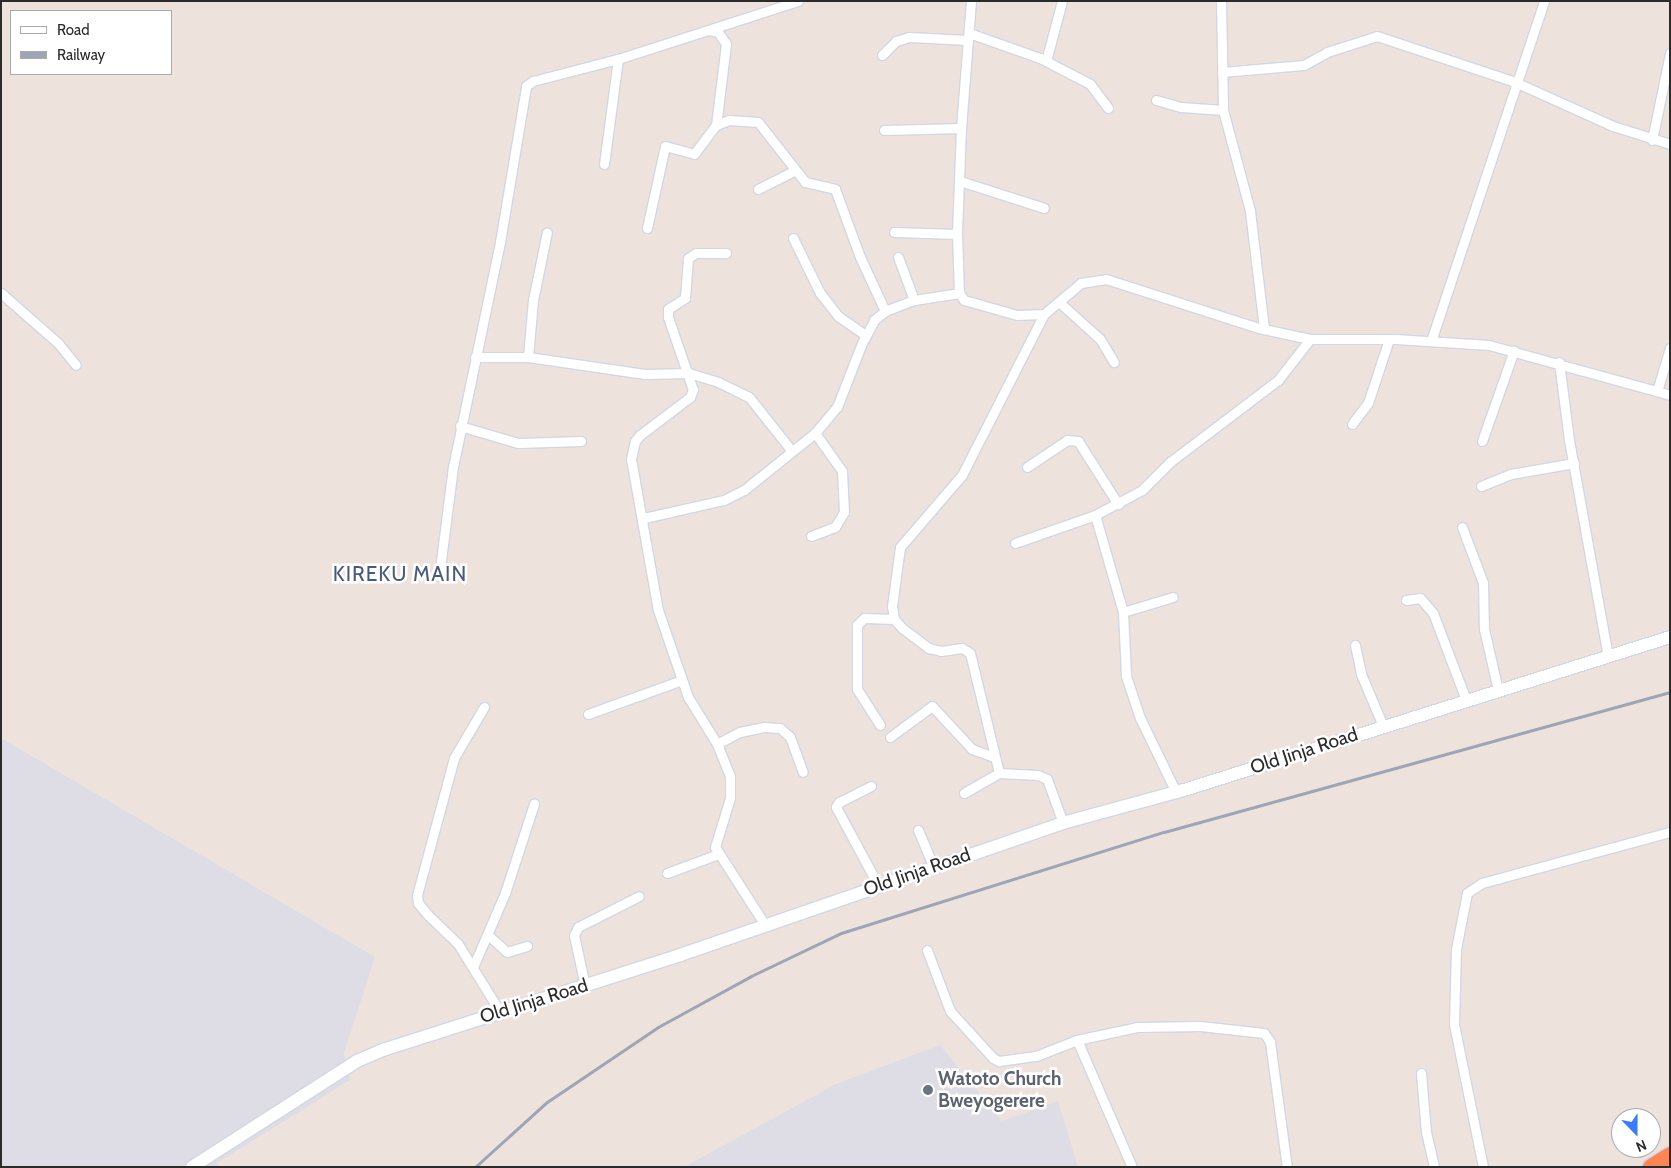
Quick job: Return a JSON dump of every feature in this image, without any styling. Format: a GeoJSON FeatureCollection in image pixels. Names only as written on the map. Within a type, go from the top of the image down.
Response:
{"type":"FeatureCollection","features":[{"type":"Feature","properties":{"kind":"main road","name":"Old Jinja Road"},"geometry":{"type":"LineString","coordinates":[[192,1167],[368,1056],[498,1010],[585,986],[1063,823],[1176,792],[1670,637]]}},
{"type":"Feature","properties":{"kind":"street"},"geometry":{"type":"LineString","coordinates":[[439,576],[460,426],[500,242],[526,86],[533,81],[618,59],[798,1]]}},
{"type":"Feature","properties":{"kind":"street"},"geometry":{"type":"LineString","coordinates":[[970,1],[961,128],[958,234],[959,293],[964,300],[1017,316],[1044,314]]}},
{"type":"Feature","properties":{"kind":"street"},"geometry":{"type":"LineString","coordinates":[[1046,61],[1062,1]]}},
{"type":"Feature","properties":{"kind":"street"},"geometry":{"type":"LineString","coordinates":[[1221,1],[1223,110],[1250,211],[1264,329]]}},
{"type":"Feature","properties":{"kind":"street"},"geometry":{"type":"LineString","coordinates":[[1431,341],[1515,82],[1544,1]]}},
{"type":"Feature","properties":{"kind":"street"},"geometry":{"type":"LineString","coordinates":[[647,228],[665,146],[694,154],[716,125],[726,44],[718,32],[708,30]]}},
{"type":"Feature","properties":{"kind":"street"},"geometry":{"type":"LineString","coordinates":[[882,56],[896,41],[909,37],[968,36],[1046,61],[1095,88],[1108,108]]}},
{"type":"Feature","properties":{"kind":"street"},"geometry":{"type":"LineString","coordinates":[[1222,72],[1304,65],[1327,52],[1377,36],[1515,82],[1604,122],[1652,140],[1670,144]]}},
{"type":"Feature","properties":{"kind":"street"},"geometry":{"type":"LineString","coordinates":[[1652,140],[1670,53]]}},
{"type":"Feature","properties":{"kind":"street"},"geometry":{"type":"LineString","coordinates":[[604,164],[618,59]]}},
{"type":"Feature","properties":{"kind":"street"},"geometry":{"type":"LineString","coordinates":[[1156,100],[1181,107],[1223,110]]}},
{"type":"Feature","properties":{"kind":"street"},"geometry":{"type":"LineString","coordinates":[[716,125],[729,120],[758,122],[794,171],[806,182],[835,189],[860,257],[885,311]]}},
{"type":"Feature","properties":{"kind":"street"},"geometry":{"type":"LineString","coordinates":[[884,130],[961,128]]}},
{"type":"Feature","properties":{"kind":"street"},"geometry":{"type":"LineString","coordinates":[[758,189],[794,171]]}},
{"type":"Feature","properties":{"kind":"street"},"geometry":{"type":"LineString","coordinates":[[960,181],[1044,208]]}},
{"type":"Feature","properties":{"kind":"street"},"geometry":{"type":"LineString","coordinates":[[528,356],[533,300],[547,232]]}},
{"type":"Feature","properties":{"kind":"street"},"geometry":{"type":"LineString","coordinates":[[894,232],[958,234]]}},
{"type":"Feature","properties":{"kind":"street"},"geometry":{"type":"LineString","coordinates":[[793,238],[820,293],[838,316],[865,335]]}},
{"type":"Feature","properties":{"kind":"street"},"geometry":{"type":"LineString","coordinates":[[726,253],[696,254],[688,258],[685,298],[668,309],[668,317],[688,373],[694,384],[690,397],[640,435],[632,450],[644,518],[652,586],[682,680],[698,717],[717,744],[726,764],[731,787],[715,847],[766,925]]}},
{"type":"Feature","properties":{"kind":"street"},"geometry":{"type":"LineString","coordinates":[[898,257],[914,300]]}},
{"type":"Feature","properties":{"kind":"street"},"geometry":{"type":"LineString","coordinates":[[999,773],[994,757],[982,692],[970,653],[962,648],[935,650],[902,628],[894,619],[892,606],[900,547],[966,468],[1044,314],[1081,283],[1106,279],[1264,329],[1310,339],[1431,341],[1514,350],[1670,395]]}},
{"type":"Feature","properties":{"kind":"street"},"geometry":{"type":"LineString","coordinates":[[1,293],[58,343],[76,365]]}},
{"type":"Feature","properties":{"kind":"street"},"geometry":{"type":"LineString","coordinates":[[644,518],[734,496],[791,450],[815,434],[844,394],[865,335],[874,320],[885,311],[914,300],[959,293]]}},
{"type":"Feature","properties":{"kind":"street"},"geometry":{"type":"LineString","coordinates":[[1059,302],[1100,339],[1114,362]]}},
{"type":"Feature","properties":{"kind":"street"},"geometry":{"type":"LineString","coordinates":[[1015,543],[1095,515],[1118,504],[1149,485],[1170,462],[1278,380],[1310,339]]}},
{"type":"Feature","properties":{"kind":"street"},"geometry":{"type":"LineString","coordinates":[[1352,424],[1368,403],[1389,339]]}},
{"type":"Feature","properties":{"kind":"street"},"geometry":{"type":"LineString","coordinates":[[1657,391],[1670,348]]}},
{"type":"Feature","properties":{"kind":"street"},"geometry":{"type":"LineString","coordinates":[[1482,441],[1514,350]]}},
{"type":"Feature","properties":{"kind":"street"},"geometry":{"type":"LineString","coordinates":[[475,357],[528,356],[645,374],[688,373],[739,390],[772,423],[791,450]]}},
{"type":"Feature","properties":{"kind":"street"},"geometry":{"type":"LineString","coordinates":[[1559,362],[1574,463],[1608,656]]}},
{"type":"Feature","properties":{"kind":"street"},"geometry":{"type":"LineString","coordinates":[[460,426],[518,443],[581,441]]}},
{"type":"Feature","properties":{"kind":"street"},"geometry":{"type":"LineString","coordinates":[[811,536],[835,527],[844,512],[842,471],[815,434]]}},
{"type":"Feature","properties":{"kind":"street"},"geometry":{"type":"LineString","coordinates":[[1027,467],[1067,440],[1078,441],[1118,504]]}},
{"type":"Feature","properties":{"kind":"street"},"geometry":{"type":"LineString","coordinates":[[1481,486],[1511,474],[1574,463]]}},
{"type":"Feature","properties":{"kind":"street"},"geometry":{"type":"LineString","coordinates":[[1095,515],[1123,612],[1126,676],[1140,718],[1176,792]]}},
{"type":"Feature","properties":{"kind":"street"},"geometry":{"type":"LineString","coordinates":[[1462,527],[1483,583],[1484,629],[1498,690]]}},
{"type":"Feature","properties":{"kind":"street"},"geometry":{"type":"LineString","coordinates":[[1123,612],[1174,597]]}},
{"type":"Feature","properties":{"kind":"street"},"geometry":{"type":"LineString","coordinates":[[1406,600],[1420,598],[1433,613],[1466,700]]}},
{"type":"Feature","properties":{"kind":"street"},"geometry":{"type":"LineString","coordinates":[[880,725],[857,689],[857,624],[864,618],[894,619]]}},
{"type":"Feature","properties":{"kind":"street"},"geometry":{"type":"LineString","coordinates":[[1355,646],[1361,674],[1383,726]]}},
{"type":"Feature","properties":{"kind":"street"},"geometry":{"type":"LineString","coordinates":[[588,714],[682,680]]}},
{"type":"Feature","properties":{"kind":"street"},"geometry":{"type":"LineString","coordinates":[[890,737],[932,706],[972,749],[994,757]]}},
{"type":"Feature","properties":{"kind":"street"},"geometry":{"type":"LineString","coordinates":[[484,707],[454,758],[417,895],[418,903],[458,944],[498,1010]]}},
{"type":"Feature","properties":{"kind":"street"},"geometry":{"type":"LineString","coordinates":[[717,744],[740,732],[764,727],[780,728],[790,737],[803,772]]}},
{"type":"Feature","properties":{"kind":"street"},"geometry":{"type":"LineString","coordinates":[[964,793],[999,773],[1038,775],[1047,779],[1063,823]]}},
{"type":"Feature","properties":{"kind":"street"},"geometry":{"type":"LineString","coordinates":[[871,786],[840,802],[836,807],[878,885]]}},
{"type":"Feature","properties":{"kind":"street"},"geometry":{"type":"LineString","coordinates":[[473,966],[488,935],[534,804]]}},
{"type":"Feature","properties":{"kind":"street"},"geometry":{"type":"LineString","coordinates":[[918,830],[933,866]]}},
{"type":"Feature","properties":{"kind":"street"},"geometry":{"type":"LineString","coordinates":[[1483,1167],[1454,1024],[1456,949],[1467,893],[1482,883],[1670,832]]}},
{"type":"Feature","properties":{"kind":"street"},"geometry":{"type":"LineString","coordinates":[[667,874],[718,854]]}},
{"type":"Feature","properties":{"kind":"street"},"geometry":{"type":"LineString","coordinates":[[585,986],[574,935],[578,927],[639,896]]}},
{"type":"Feature","properties":{"kind":"street"},"geometry":{"type":"LineString","coordinates":[[488,935],[507,952],[527,946]]}},
{"type":"Feature","properties":{"kind":"street"},"geometry":{"type":"LineString","coordinates":[[927,950],[950,1011],[993,1058],[1006,1062],[1036,1056],[1077,1040],[1147,1026],[1200,1026],[1264,1033],[1270,1042],[1287,1167]]}},
{"type":"Feature","properties":{"kind":"street"},"geometry":{"type":"LineString","coordinates":[[1077,1040],[1132,1167]]}},
{"type":"Feature","properties":{"kind":"street"},"geometry":{"type":"LineString","coordinates":[[1421,1073],[1426,1132],[1434,1167]]}},
{"type":"Feature","properties":{"kind":"shaded area"},"geometry":{"type":"Polygon","coordinates":[[[1,738],[375,957],[344,1053],[350,1080],[217,1163],[219,1167],[1,1167],[1,738]]]}},
{"type":"Feature","properties":{"kind":"shaded area","name":"Watoto Church Bweyogerere"},"geometry":{"type":"Polygon","coordinates":[[[940,1045],[1002,1121],[1058,1101],[1078,1167],[684,1167],[836,1084],[940,1045]]]}},
{"type":"Feature","properties":{"kind":"railway"},"geometry":{"type":"LineString","coordinates":[[475,1167],[547,1102],[658,1027],[751,976],[841,933],[1164,832],[1670,692]]}},
{"type":"Feature","properties":{"kind":"place","name":"Watoto Church Bweyogerere"},"geometry":{"type":"Point","coordinates":[928,1090]}},
{"type":"Feature","properties":{"kind":"district","name":"KIREKU MAIN"},"geometry":{"type":"Point","coordinates":[400,574]}}]}
